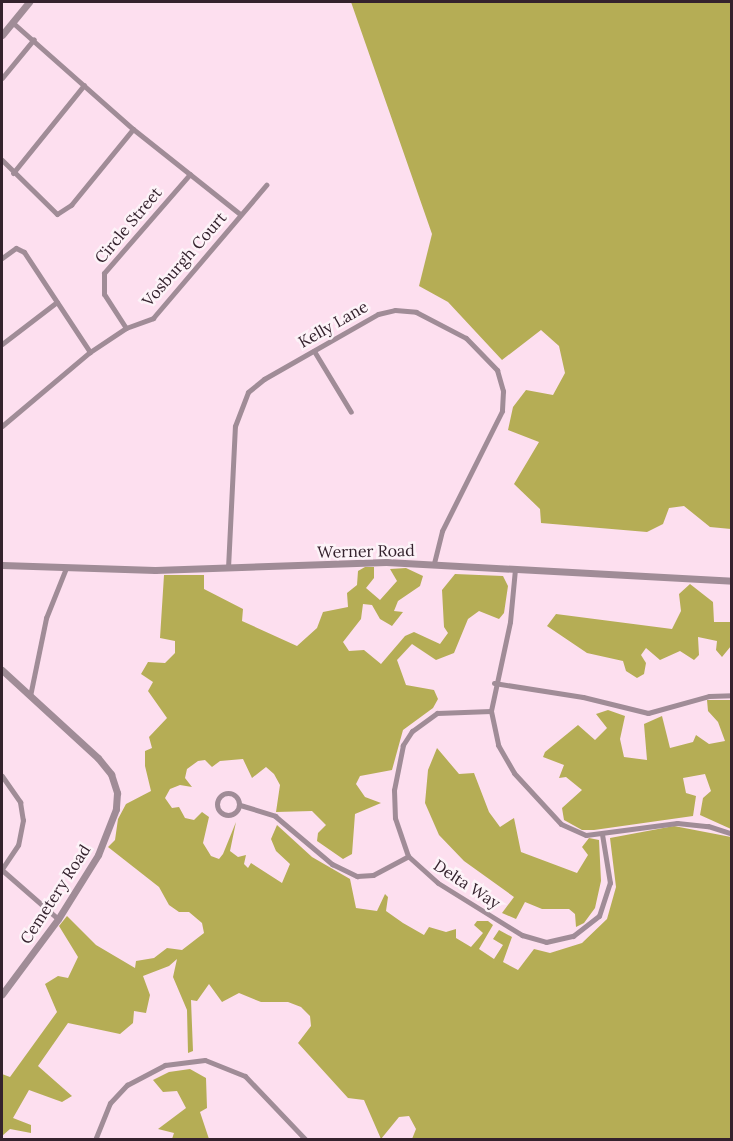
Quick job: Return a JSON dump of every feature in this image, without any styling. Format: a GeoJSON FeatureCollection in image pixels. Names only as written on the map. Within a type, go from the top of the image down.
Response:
{"type":"FeatureCollection","features":[{"type":"Feature","properties":{"kind":"street"},"geometry":{"type":"LineString","coordinates":[[2,35],[28,2]]}},
{"type":"Feature","properties":{"kind":"street","name":"Vosburgh Court"},"geometry":{"type":"LineString","coordinates":[[12,22],[34,39],[133,129],[240,214]]}},
{"type":"Feature","properties":{"kind":"street"},"geometry":{"type":"LineString","coordinates":[[2,78],[34,39]]}},
{"type":"Feature","properties":{"kind":"street"},"geometry":{"type":"LineString","coordinates":[[13,173],[84,85]]}},
{"type":"Feature","properties":{"kind":"street"},"geometry":{"type":"LineString","coordinates":[[2,160],[51,212],[63,212],[133,129]]}},
{"type":"Feature","properties":{"kind":"street","name":"Circle Street"},"geometry":{"type":"LineString","coordinates":[[126,328],[102,288],[104,273],[190,174]]}},
{"type":"Feature","properties":{"kind":"street","name":"Vosburgh Court"},"geometry":{"type":"LineString","coordinates":[[2,426],[90,352],[126,328],[153,318],[266,184]]}},
{"type":"Feature","properties":{"kind":"street"},"geometry":{"type":"LineString","coordinates":[[2,258],[20,248],[90,352]]}},
{"type":"Feature","properties":{"kind":"street"},"geometry":{"type":"LineString","coordinates":[[2,344],[57,302]]}},
{"type":"Feature","properties":{"kind":"street","name":"Kelly Lane"},"geometry":{"type":"LineString","coordinates":[[228,568],[239,409],[248,392],[264,379],[378,314],[416,312],[466,338],[497,370],[503,391],[502,411],[442,531],[434,564]]}},
{"type":"Feature","properties":{"kind":"street"},"geometry":{"type":"LineString","coordinates":[[314,351],[351,412]]}},
{"type":"Feature","properties":{"kind":"street","name":"Werner Road"},"geometry":{"type":"LineString","coordinates":[[2,565],[66,568],[228,568],[386,562],[732,581]]}},
{"type":"Feature","properties":{"kind":"street"},"geometry":{"type":"LineString","coordinates":[[30,696],[46,618],[66,568]]}},
{"type":"Feature","properties":{"kind":"street"},"geometry":{"type":"LineString","coordinates":[[515,569],[510,622],[494,682],[491,711],[504,758],[541,804],[573,831],[602,834],[677,823],[708,826],[732,834]]}},
{"type":"Feature","properties":{"kind":"street","name":"Cemetery Road"},"geometry":{"type":"LineString","coordinates":[[2,670],[98,758],[111,774],[117,793],[116,809],[98,855],[58,919],[2,994]]}},
{"type":"Feature","properties":{"kind":"street"},"geometry":{"type":"LineString","coordinates":[[494,682],[583,697],[648,713],[709,696],[732,695]]}},
{"type":"Feature","properties":{"kind":"street","name":"Delta Way"},"geometry":{"type":"LineString","coordinates":[[491,711],[437,713],[412,731],[403,745],[394,790],[395,818],[408,856],[438,883],[484,912],[522,935],[546,942],[573,936],[599,916],[610,883],[602,834]]}},
{"type":"Feature","properties":{"kind":"street"},"geometry":{"type":"LineString","coordinates":[[2,776],[20,802],[23,820],[21,840],[2,869],[58,919]]}},
{"type":"Feature","properties":{"kind":"street"},"geometry":{"type":"LineString","coordinates":[[240,805],[228,815],[217,804],[227,793],[236,796],[240,805],[275,816],[332,864],[357,876],[374,875],[408,856]]}},
{"type":"Feature","properties":{"kind":"street"},"geometry":{"type":"LineString","coordinates":[[95,1140],[119,1092],[146,1072],[187,1060],[227,1066],[245,1076],[306,1140]]}},
{"type":"Feature","properties":{"kind":"shaded area"},"geometry":{"type":"Polygon","coordinates":[[[351,2],[731,2],[731,529],[710,527],[684,506],[669,508],[663,524],[647,532],[541,523],[540,509],[514,484],[539,442],[508,430],[513,407],[526,390],[553,395],[565,373],[559,346],[541,330],[502,360],[448,302],[419,286],[432,234],[351,2]]]}},
{"type":"Feature","properties":{"kind":"shaded area"},"geometry":{"type":"Polygon","coordinates":[[[365,567],[374,567],[374,578],[366,588],[380,600],[397,581],[390,569],[406,568],[423,576],[420,586],[398,601],[394,611],[403,612],[392,626],[380,619],[372,605],[363,604],[361,619],[343,642],[349,651],[364,650],[381,664],[405,636],[414,632],[440,644],[448,633],[444,627],[442,590],[455,574],[503,576],[508,586],[504,613],[499,619],[479,611],[468,619],[454,653],[436,660],[412,644],[397,660],[406,685],[434,690],[438,699],[433,708],[403,730],[392,770],[360,776],[356,784],[365,797],[381,803],[355,814],[352,854],[343,859],[317,841],[318,833],[326,825],[312,811],[276,812],[280,785],[274,774],[266,767],[252,778],[243,759],[220,761],[212,767],[205,760],[198,761],[187,769],[185,778],[192,787],[180,785],[170,789],[165,798],[172,808],[179,807],[185,818],[194,820],[202,812],[209,817],[203,843],[211,856],[219,859],[223,854],[236,822],[230,851],[238,857],[246,855],[244,864],[248,868],[251,863],[282,883],[290,864],[276,851],[271,839],[277,825],[312,857],[350,879],[356,908],[377,911],[385,894],[388,897],[386,911],[403,923],[424,935],[429,927],[446,932],[456,929],[456,938],[471,947],[483,933],[474,925],[477,921],[488,921],[493,925],[479,949],[494,959],[503,945],[493,939],[499,930],[512,937],[503,962],[518,970],[534,949],[550,953],[582,943],[607,919],[616,887],[610,838],[674,826],[731,837],[731,1139],[412,1139],[416,1129],[409,1116],[399,1117],[381,1139],[364,1100],[348,1098],[298,1043],[311,1026],[310,1016],[301,1007],[288,1002],[261,1002],[239,993],[222,1002],[209,984],[197,1001],[191,1000],[193,1051],[188,1053],[187,1010],[173,977],[177,959],[169,966],[143,976],[150,995],[146,1013],[134,1011],[133,1023],[120,1034],[68,1023],[38,1066],[72,1096],[62,1102],[29,1090],[13,1118],[31,1125],[31,1133],[10,1129],[2,1136],[2,1074],[10,1077],[57,1012],[45,984],[58,976],[68,978],[78,957],[59,926],[67,916],[96,945],[135,968],[136,961],[154,958],[167,948],[182,950],[204,933],[202,923],[189,912],[179,912],[169,905],[159,887],[108,847],[115,840],[118,819],[126,804],[151,791],[145,766],[145,751],[152,748],[149,737],[167,718],[148,691],[153,682],[141,674],[148,662],[165,663],[175,653],[175,641],[160,638],[164,575],[204,575],[204,589],[243,609],[242,621],[297,646],[317,628],[323,612],[348,607],[347,593],[357,585],[358,571],[365,567]]]}},
{"type":"Feature","properties":{"kind":"shaded area"},"geometry":{"type":"Polygon","coordinates":[[[690,584],[713,602],[714,622],[731,622],[731,646],[722,657],[716,650],[717,641],[698,637],[699,655],[694,660],[680,651],[660,660],[646,648],[641,655],[646,663],[644,674],[637,678],[626,671],[623,661],[587,653],[547,626],[556,614],[672,629],[681,611],[679,594],[690,584]]]}},
{"type":"Feature","properties":{"kind":"shaded area"},"geometry":{"type":"Polygon","coordinates":[[[707,700],[731,700],[731,829],[700,815],[703,798],[711,791],[705,774],[683,778],[686,793],[696,796],[693,816],[594,830],[582,830],[564,820],[562,808],[582,790],[566,777],[559,778],[564,765],[543,757],[545,752],[578,725],[595,740],[607,728],[596,714],[608,710],[625,716],[620,739],[624,757],[647,760],[644,724],[662,716],[670,748],[693,742],[696,735],[709,744],[725,741],[718,722],[708,711],[707,700]]]}},
{"type":"Feature","properties":{"kind":"shaded area"},"geometry":{"type":"Polygon","coordinates":[[[437,748],[459,774],[474,773],[489,812],[500,827],[514,818],[521,852],[577,873],[588,855],[582,847],[589,838],[599,840],[601,881],[595,908],[584,923],[576,927],[575,914],[569,909],[542,909],[525,902],[516,919],[502,913],[514,897],[464,861],[439,835],[425,803],[428,770],[437,748]]]}},
{"type":"Feature","properties":{"kind":"shaded area"},"geometry":{"type":"Polygon","coordinates":[[[190,1069],[206,1078],[207,1108],[200,1112],[209,1139],[172,1139],[174,1133],[158,1129],[186,1108],[177,1091],[163,1092],[153,1080],[169,1072],[190,1069]]]}}]}
